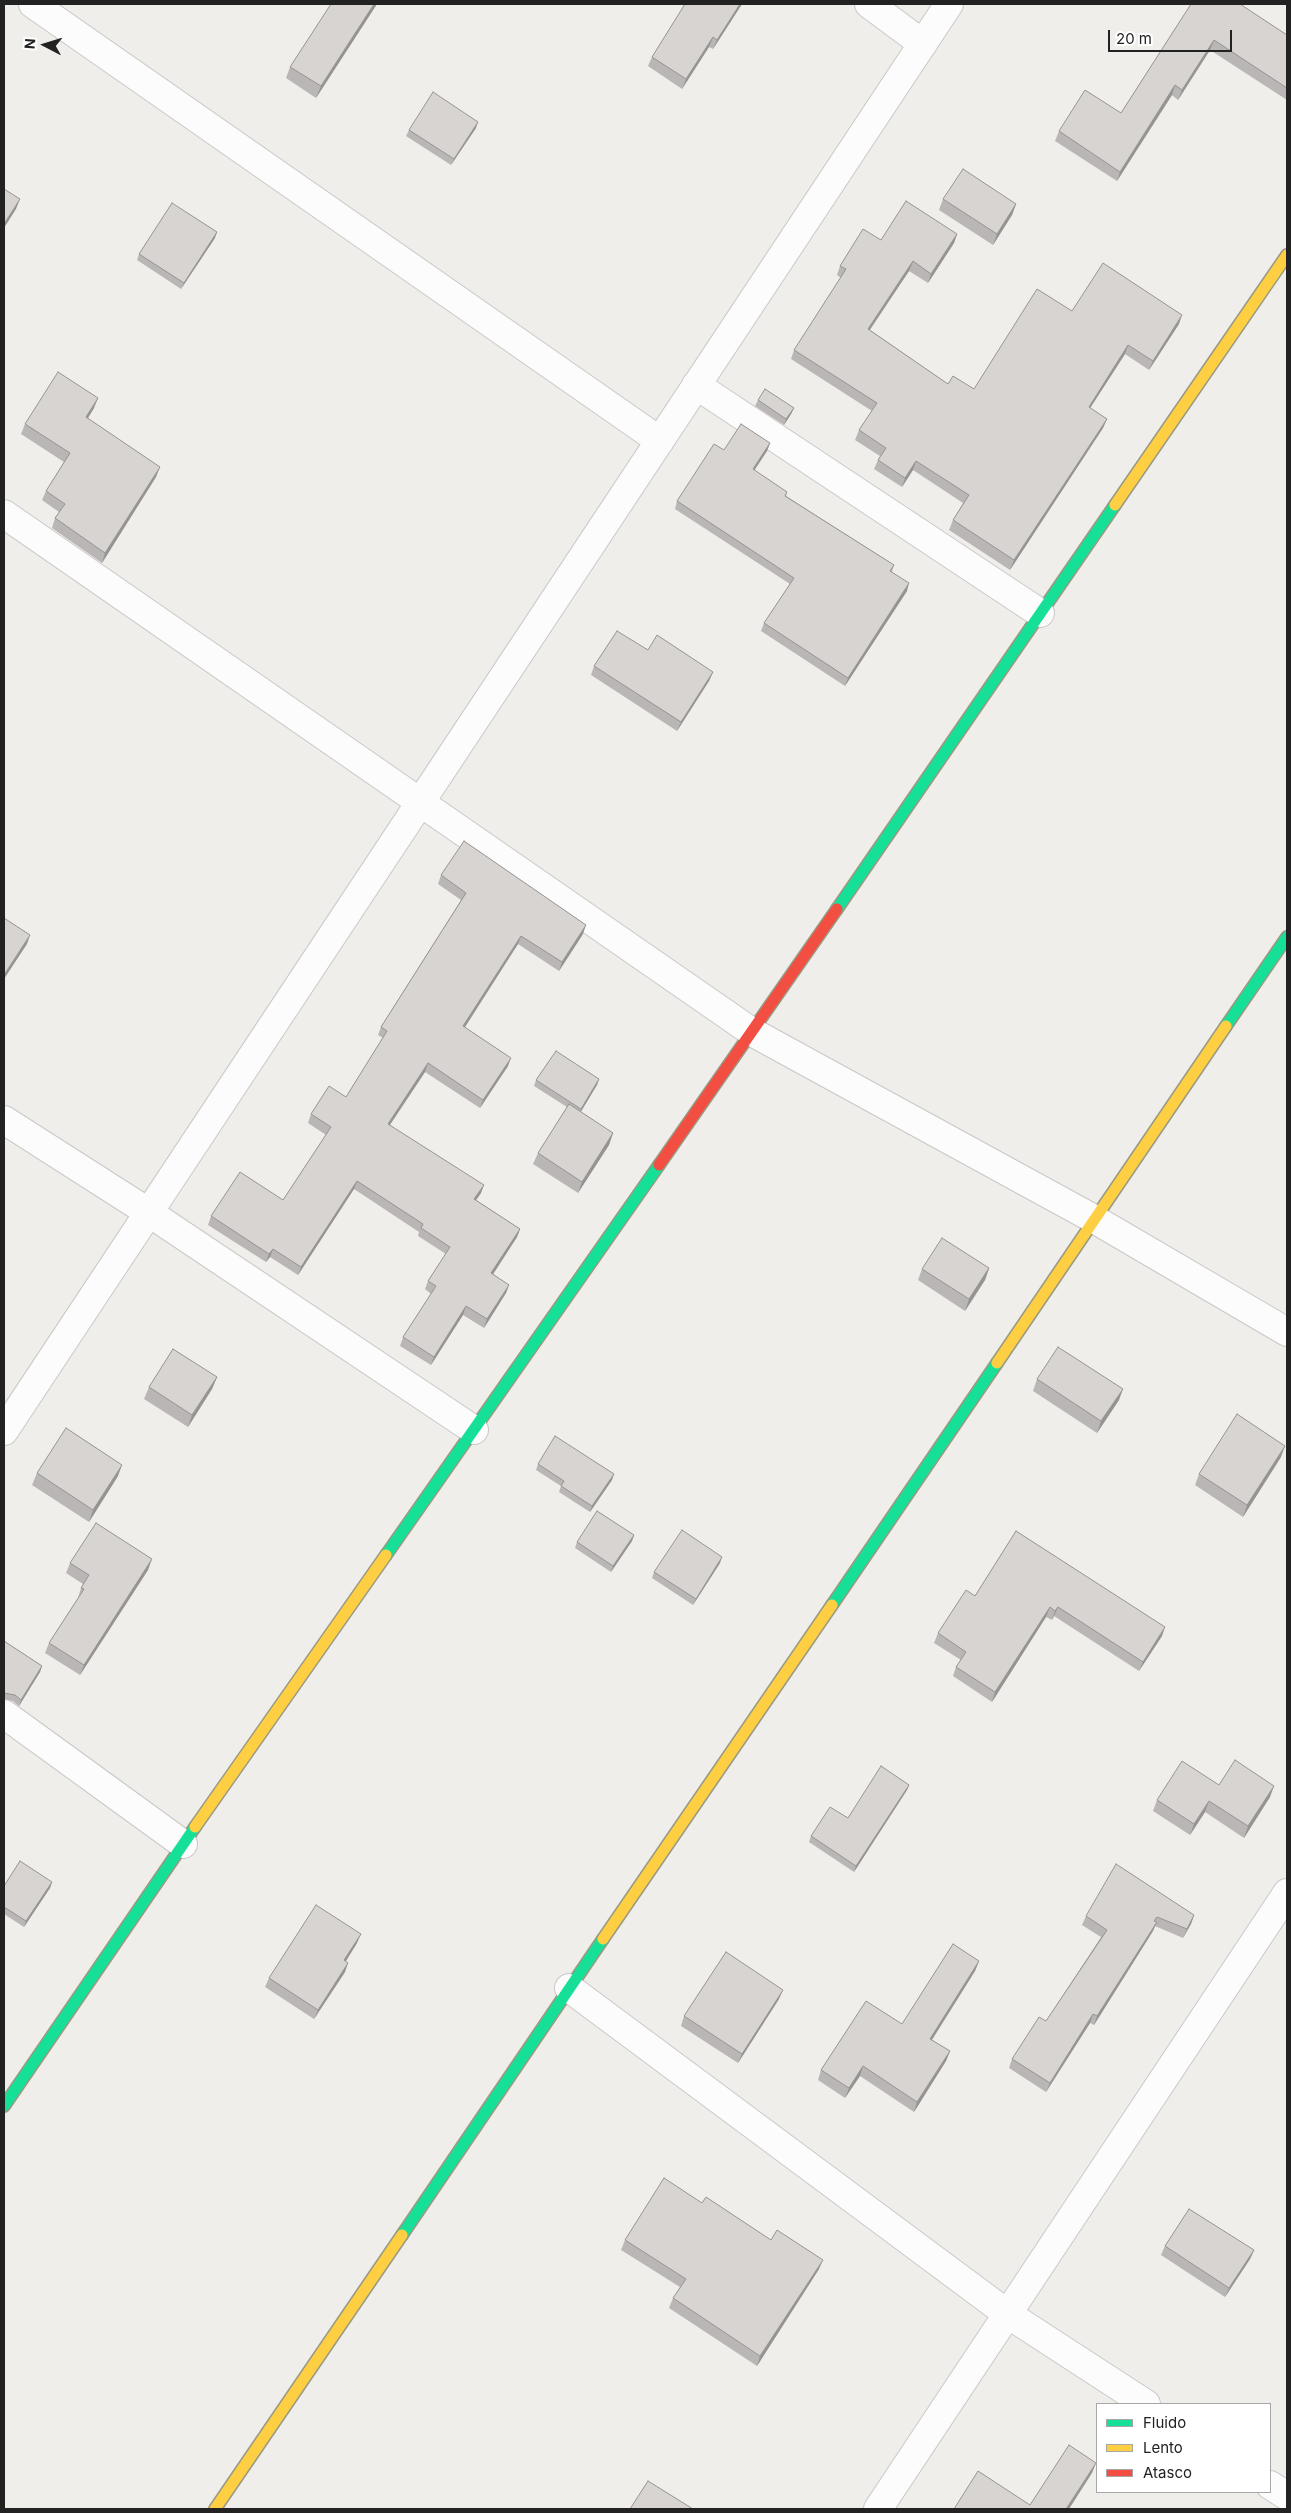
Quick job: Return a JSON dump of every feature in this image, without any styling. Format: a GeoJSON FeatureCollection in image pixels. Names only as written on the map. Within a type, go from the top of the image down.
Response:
{"type":"FeatureCollection","features":[{"type":"Feature","properties":{"kind":"street"},"geometry":{"type":"LineString","coordinates":[[33,4],[660,441]]}},
{"type":"Feature","properties":{"kind":"street"},"geometry":{"type":"LineString","coordinates":[[869,4],[923,44]]}},
{"type":"Feature","properties":{"kind":"street"},"geometry":{"type":"LineString","coordinates":[[4,1431],[949,4]]}},
{"type":"Feature","properties":{"kind":"street"},"geometry":{"type":"LineString","coordinates":[[4,2106],[183,1844],[752,1032],[1287,255]]}},
{"type":"Feature","properties":{"kind":"street"},"geometry":{"type":"LineString","coordinates":[[696,385],[1040,613]]}},
{"type":"Feature","properties":{"kind":"street"},"geometry":{"type":"LineString","coordinates":[[4,514],[752,1032],[1094,1219],[1287,1332]]}},
{"type":"Feature","properties":{"kind":"street"},"geometry":{"type":"LineString","coordinates":[[215,2509],[1287,937]]}},
{"type":"Feature","properties":{"kind":"street"},"geometry":{"type":"LineString","coordinates":[[4,1120],[148,1212],[474,1430]]}},
{"type":"Feature","properties":{"kind":"street"},"geometry":{"type":"LineString","coordinates":[[4,1714],[183,1844]]}},
{"type":"Feature","properties":{"kind":"street"},"geometry":{"type":"LineString","coordinates":[[878,2509],[1009,2315],[1287,1893]]}},
{"type":"Feature","properties":{"kind":"street"},"geometry":{"type":"LineString","coordinates":[[569,1988],[1009,2315],[1144,2403]]}},
{"type":"Feature","properties":{"kind":"street"},"geometry":{"type":"LineString","coordinates":[[1271,2486],[1287,2496]]}},
{"type":"Feature","properties":{"kind":"building"},"geometry":{"type":"Polygon","coordinates":[[[331,4],[374,4],[321,86],[290,67],[331,4]]]}},
{"type":"Feature","properties":{"kind":"building"},"geometry":{"type":"Polygon","coordinates":[[[685,4],[740,4],[717,40],[713,37],[686,79],[652,57],[685,4]]]}},
{"type":"Feature","properties":{"kind":"building"},"geometry":{"type":"Polygon","coordinates":[[[1191,4],[1240,4],[1287,35],[1287,88],[1214,40],[1182,90],[1175,85],[1120,172],[1059,131],[1085,90],[1121,113],[1191,4]]]}},
{"type":"Feature","properties":{"kind":"building"},"geometry":{"type":"Polygon","coordinates":[[[433,92],[478,122],[454,159],[409,130],[433,92]]]}},
{"type":"Feature","properties":{"kind":"building"},"geometry":{"type":"Polygon","coordinates":[[[963,169],[1016,204],[997,234],[943,199],[963,169]]]}},
{"type":"Feature","properties":{"kind":"building"},"geometry":{"type":"Polygon","coordinates":[[[4,189],[20,199],[4,224],[4,189]]]}},
{"type":"Feature","properties":{"kind":"building"},"geometry":{"type":"Polygon","coordinates":[[[906,201],[957,234],[931,274],[913,261],[868,329],[948,384],[953,376],[974,389],[1037,289],[1072,311],[1103,263],[1182,315],[1153,361],[1128,345],[1089,407],[1107,419],[1014,560],[953,520],[969,495],[916,461],[905,478],[878,460],[886,448],[859,430],[877,403],[794,350],[846,269],[840,266],[863,229],[881,240],[906,201]]]}},
{"type":"Feature","properties":{"kind":"building"},"geometry":{"type":"Polygon","coordinates":[[[172,203],[217,232],[184,283],[139,254],[172,203]]]}},
{"type":"Feature","properties":{"kind":"building"},"geometry":{"type":"Polygon","coordinates":[[[58,372],[98,398],[86,417],[160,467],[105,553],[55,518],[65,504],[46,491],[70,453],[25,424],[58,372]]]}},
{"type":"Feature","properties":{"kind":"building"},"geometry":{"type":"Polygon","coordinates":[[[765,389],[794,408],[786,419],[758,400],[765,389]]]}},
{"type":"Feature","properties":{"kind":"building"},"geometry":{"type":"Polygon","coordinates":[[[741,424],[770,443],[753,469],[787,492],[785,496],[894,565],[890,571],[909,583],[848,678],[764,623],[794,578],[677,501],[714,444],[724,450],[741,424]]]}},
{"type":"Feature","properties":{"kind":"building"},"geometry":{"type":"Polygon","coordinates":[[[617,631],[648,650],[657,635],[713,672],[681,722],[594,666],[617,631]]]}},
{"type":"Feature","properties":{"kind":"building"},"geometry":{"type":"Polygon","coordinates":[[[464,841],[586,925],[562,962],[521,936],[463,1026],[511,1058],[483,1100],[428,1063],[388,1124],[484,1185],[474,1199],[520,1229],[491,1273],[509,1285],[487,1319],[466,1306],[434,1357],[403,1337],[436,1286],[428,1281],[450,1247],[421,1228],[423,1224],[357,1181],[301,1267],[273,1249],[269,1254],[211,1216],[240,1172],[283,1200],[331,1127],[311,1114],[329,1086],[346,1097],[387,1031],[381,1027],[466,893],[441,875],[464,841]]]}},
{"type":"Feature","properties":{"kind":"building"},"geometry":{"type":"Polygon","coordinates":[[[4,918],[30,935],[4,975],[4,918]]]}},
{"type":"Feature","properties":{"kind":"building"},"geometry":{"type":"Polygon","coordinates":[[[556,1051],[599,1079],[581,1109],[536,1080],[556,1051]]]}},
{"type":"Feature","properties":{"kind":"building"},"geometry":{"type":"Polygon","coordinates":[[[569,1104],[613,1133],[582,1182],[538,1153],[569,1104]]]}},
{"type":"Feature","properties":{"kind":"building"},"geometry":{"type":"Polygon","coordinates":[[[942,1238],[989,1268],[969,1299],[922,1269],[942,1238]]]}},
{"type":"Feature","properties":{"kind":"building"},"geometry":{"type":"Polygon","coordinates":[[[1058,1347],[1123,1389],[1101,1421],[1037,1379],[1058,1347]]]}},
{"type":"Feature","properties":{"kind":"building"},"geometry":{"type":"Polygon","coordinates":[[[173,1349],[217,1377],[192,1415],[149,1387],[173,1349]]]}},
{"type":"Feature","properties":{"kind":"building"},"geometry":{"type":"Polygon","coordinates":[[[1237,1414],[1285,1446],[1247,1505],[1199,1474],[1237,1414]]]}},
{"type":"Feature","properties":{"kind":"building"},"geometry":{"type":"Polygon","coordinates":[[[66,1428],[122,1465],[93,1510],[37,1473],[66,1428]]]}},
{"type":"Feature","properties":{"kind":"building"},"geometry":{"type":"Polygon","coordinates":[[[555,1436],[614,1474],[592,1506],[561,1486],[564,1481],[538,1464],[555,1436]]]}},
{"type":"Feature","properties":{"kind":"building"},"geometry":{"type":"Polygon","coordinates":[[[597,1511],[634,1535],[613,1566],[577,1542],[597,1511]]]}},
{"type":"Feature","properties":{"kind":"building"},"geometry":{"type":"Polygon","coordinates":[[[96,1523],[152,1559],[84,1665],[49,1643],[84,1589],[81,1588],[89,1575],[70,1563],[96,1523]]]}},
{"type":"Feature","properties":{"kind":"building"},"geometry":{"type":"Polygon","coordinates":[[[682,1530],[722,1557],[696,1599],[654,1572],[682,1530]]]}},
{"type":"Feature","properties":{"kind":"building"},"geometry":{"type":"Polygon","coordinates":[[[1016,1531],[1165,1627],[1143,1662],[1058,1607],[1055,1611],[1050,1607],[995,1692],[956,1667],[966,1652],[938,1633],[966,1590],[975,1596],[1016,1531]]]}},
{"type":"Feature","properties":{"kind":"building"},"geometry":{"type":"Polygon","coordinates":[[[4,1641],[42,1666],[21,1700],[15,1695],[4,1693],[4,1641]]]}},
{"type":"Feature","properties":{"kind":"building"},"geometry":{"type":"Polygon","coordinates":[[[1235,1760],[1274,1786],[1248,1826],[1209,1801],[1194,1824],[1157,1800],[1182,1761],[1219,1785],[1235,1760]]]}},
{"type":"Feature","properties":{"kind":"building"},"geometry":{"type":"Polygon","coordinates":[[[881,1766],[909,1785],[856,1866],[811,1836],[830,1807],[848,1818],[881,1766]]]}},
{"type":"Feature","properties":{"kind":"building"},"geometry":{"type":"Polygon","coordinates":[[[20,1861],[52,1882],[26,1921],[4,1907],[4,1886],[20,1861]]]}},
{"type":"Feature","properties":{"kind":"building"},"geometry":{"type":"Polygon","coordinates":[[[1116,1864],[1194,1915],[1187,1929],[1157,1917],[1154,1921],[1157,1922],[1097,2016],[1093,2014],[1050,2083],[1012,2059],[1039,2017],[1046,2021],[1107,1930],[1086,1916],[1116,1864]]]}},
{"type":"Feature","properties":{"kind":"building"},"geometry":{"type":"Polygon","coordinates":[[[316,1905],[361,1934],[344,1960],[348,1963],[318,2010],[269,1978],[316,1905]]]}},
{"type":"Feature","properties":{"kind":"building"},"geometry":{"type":"Polygon","coordinates":[[[953,1944],[979,1961],[930,2039],[950,2051],[917,2102],[863,2066],[849,2088],[821,2070],[866,2001],[902,2024],[953,1944]]]}},
{"type":"Feature","properties":{"kind":"building"},"geometry":{"type":"Polygon","coordinates":[[[726,1952],[783,1990],[742,2054],[684,2016],[726,1952]]]}},
{"type":"Feature","properties":{"kind":"building"},"geometry":{"type":"Polygon","coordinates":[[[664,2178],[702,2203],[706,2197],[771,2240],[777,2230],[823,2260],[760,2356],[673,2298],[686,2279],[625,2240],[664,2178]]]}},
{"type":"Feature","properties":{"kind":"building"},"geometry":{"type":"Polygon","coordinates":[[[1189,2209],[1254,2250],[1229,2288],[1165,2246],[1189,2209]]]}},
{"type":"Feature","properties":{"kind":"building"},"geometry":{"type":"Polygon","coordinates":[[[1069,2445],[1096,2463],[1066,2509],[954,2509],[978,2471],[1030,2505],[1069,2445]]]}},
{"type":"Feature","properties":{"kind":"building"},"geometry":{"type":"Polygon","coordinates":[[[648,2481],[693,2509],[630,2509],[648,2481]]]}},
{"type":"Feature","properties":{"kind":"traffic: fast"},"geometry":{"type":"LineString","coordinates":[[837,909],[1115,505]]}},
{"type":"Feature","properties":{"kind":"traffic: fast"},"geometry":{"type":"LineString","coordinates":[[1226,1026],[1287,937]]}},
{"type":"Feature","properties":{"kind":"traffic: fast"},"geometry":{"type":"LineString","coordinates":[[386,1555],[659,1165]]}},
{"type":"Feature","properties":{"kind":"traffic: fast"},"geometry":{"type":"LineString","coordinates":[[832,1605],[997,1363]]}},
{"type":"Feature","properties":{"kind":"traffic: fast"},"geometry":{"type":"LineString","coordinates":[[4,2106],[195,1827]]}},
{"type":"Feature","properties":{"kind":"traffic: fast"},"geometry":{"type":"LineString","coordinates":[[402,2235],[603,1939]]}},
{"type":"Feature","properties":{"kind":"traffic: slow"},"geometry":{"type":"LineString","coordinates":[[1115,505],[1287,255]]}},
{"type":"Feature","properties":{"kind":"traffic: slow"},"geometry":{"type":"LineString","coordinates":[[997,1363],[1226,1026]]}},
{"type":"Feature","properties":{"kind":"traffic: slow"},"geometry":{"type":"LineString","coordinates":[[195,1827],[386,1555]]}},
{"type":"Feature","properties":{"kind":"traffic: slow"},"geometry":{"type":"LineString","coordinates":[[603,1939],[832,1605]]}},
{"type":"Feature","properties":{"kind":"traffic: slow"},"geometry":{"type":"LineString","coordinates":[[215,2509],[402,2235]]}},
{"type":"Feature","properties":{"kind":"traffic: jam"},"geometry":{"type":"LineString","coordinates":[[659,1165],[837,909]]}}]}
